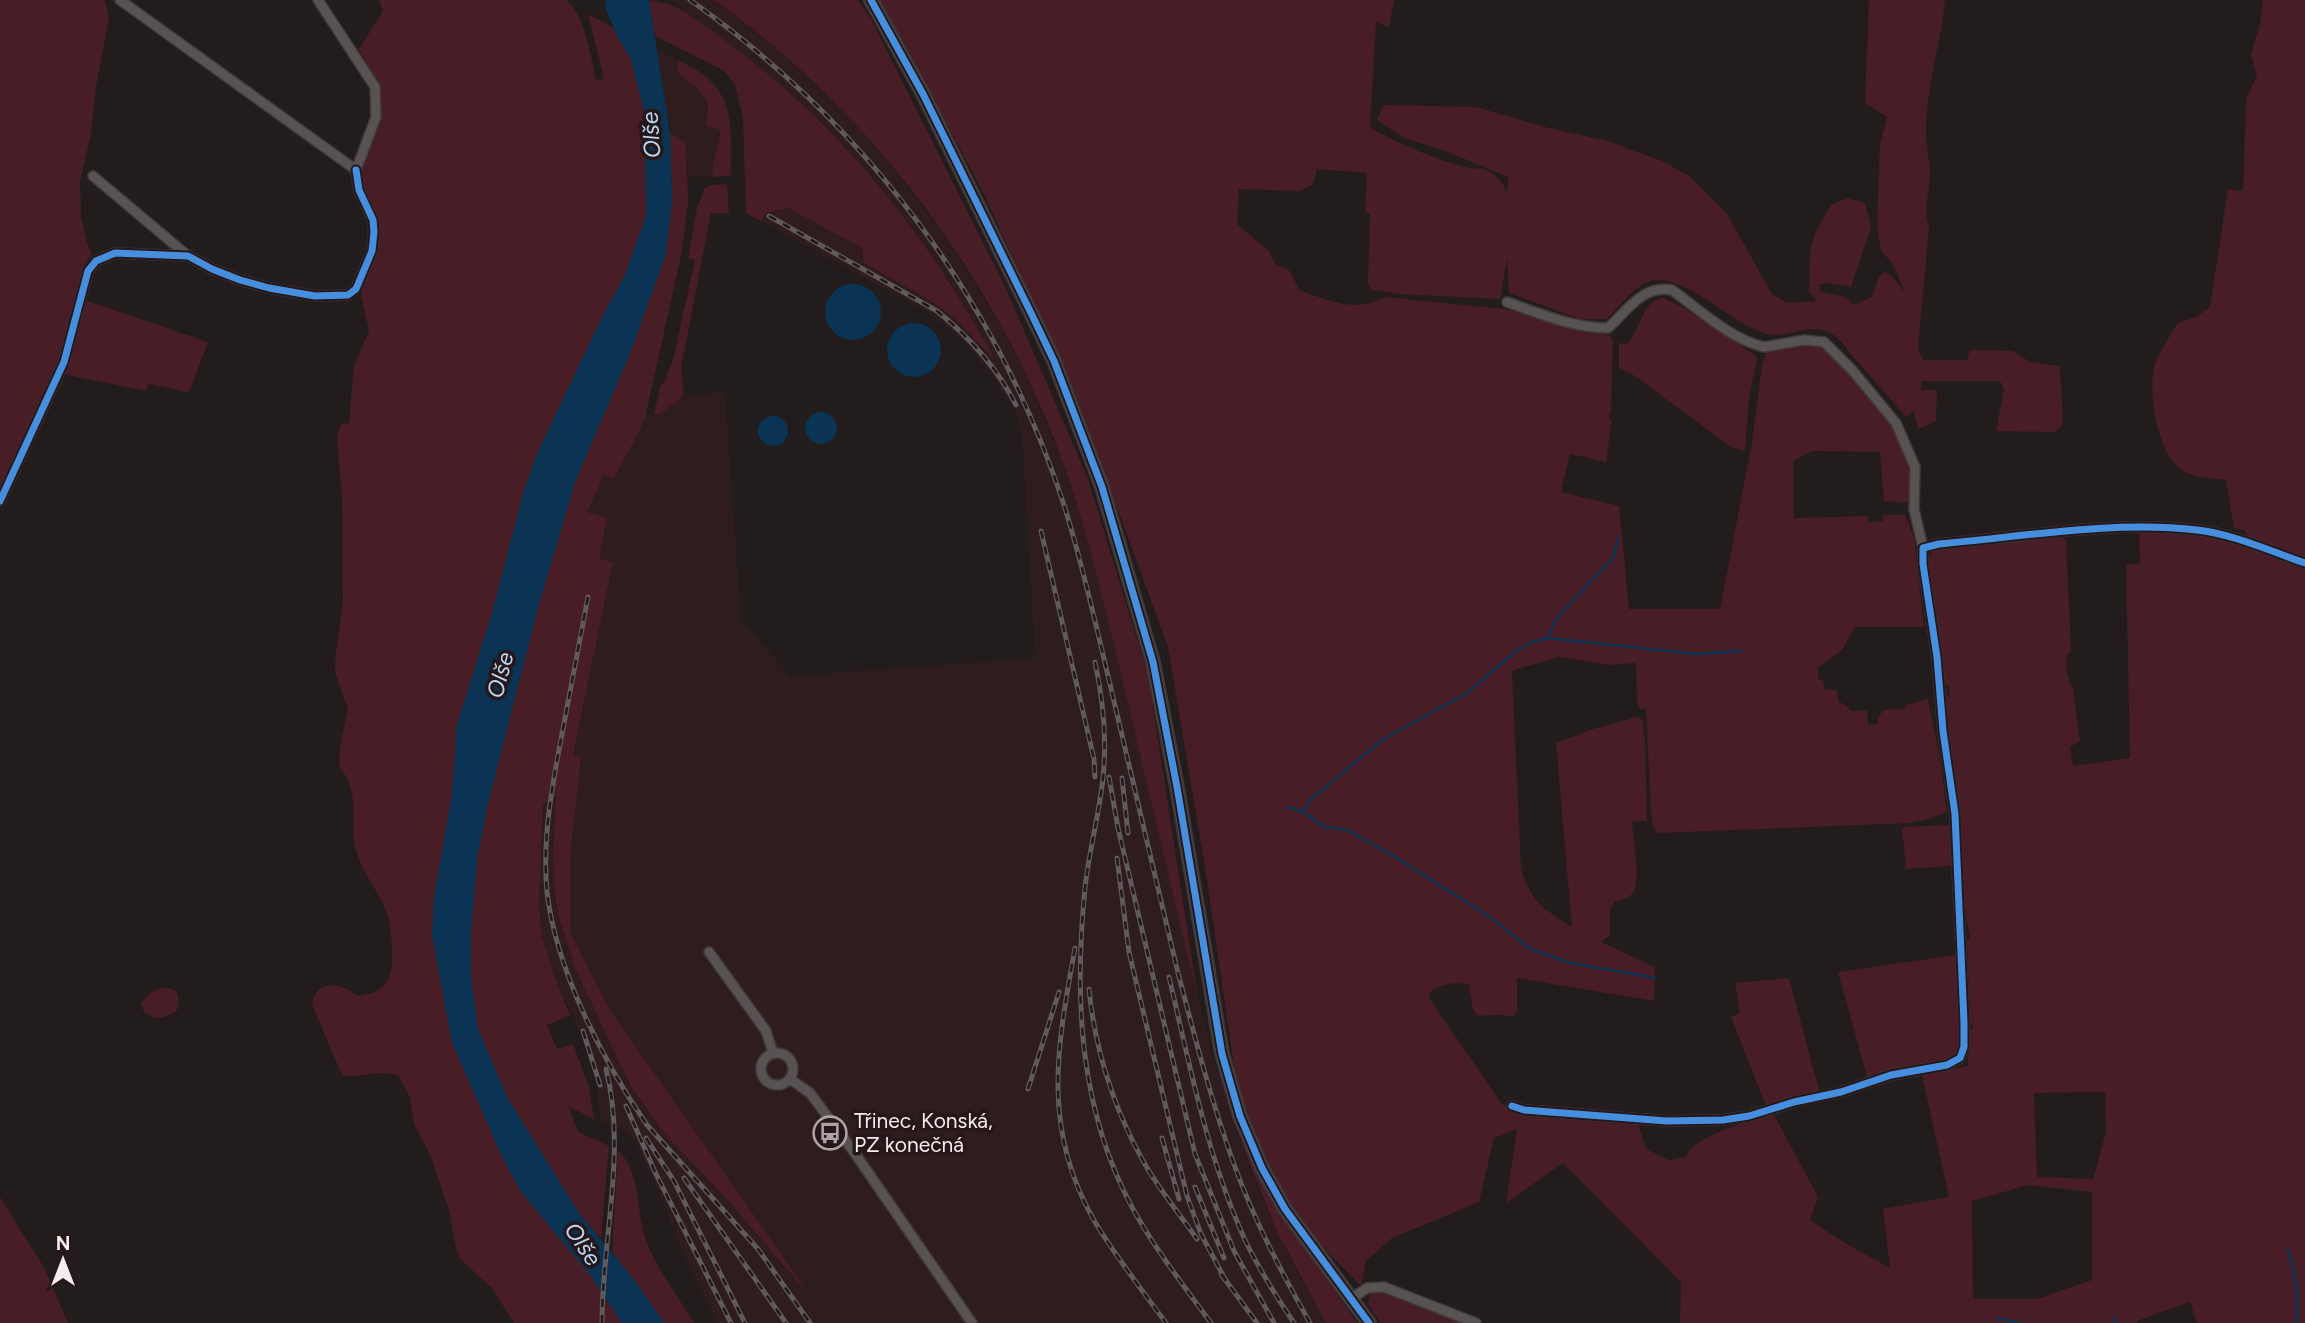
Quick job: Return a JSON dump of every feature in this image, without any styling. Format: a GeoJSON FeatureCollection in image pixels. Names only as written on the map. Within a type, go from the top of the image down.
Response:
{"type":"FeatureCollection","features":[{"type":"Feature","properties":{"kind":"main road"},"geometry":{"type":"LineString","coordinates":[[871,0],[923,94],[1054,361],[1093,462],[1122,549],[1153,662],[1222,1054],[1240,1116],[1262,1168],[1285,1209],[1369,1323]]}},
{"type":"Feature","properties":{"kind":"street"},"geometry":{"type":"LineString","coordinates":[[120,0],[356,170]]}},
{"type":"Feature","properties":{"kind":"street"},"geometry":{"type":"LineString","coordinates":[[93,176],[188,256],[212,269],[240,281],[315,296],[348,295],[356,289],[372,251],[374,232],[373,220],[359,190],[356,170],[376,117],[375,87],[318,0]]}},
{"type":"Feature","properties":{"kind":"street"},"geometry":{"type":"LineString","coordinates":[[0,501],[64,362],[88,271],[96,261],[115,253],[188,256]]}},
{"type":"Feature","properties":{"kind":"street"},"geometry":{"type":"LineString","coordinates":[[1507,302],[1581,325],[1608,328],[1650,290],[1672,290],[1740,339],[1759,346],[1804,340],[1824,342],[1853,371],[1896,423],[1915,467],[1914,509],[1923,548],[1955,814],[1964,1023],[1964,1047],[1960,1058],[1947,1065],[1891,1075],[1841,1092],[1794,1102],[1749,1116],[1723,1120],[1667,1121],[1512,1107]]}},
{"type":"Feature","properties":{"kind":"street"},"geometry":{"type":"LineString","coordinates":[[1923,548],[1939,544],[2094,529],[2160,527],[2199,530],[2305,563]]}},
{"type":"Feature","properties":{"kind":"street"},"geometry":{"type":"LineString","coordinates":[[709,952],[766,1031],[773,1053]]}},
{"type":"Feature","properties":{"kind":"street"},"geometry":{"type":"LineString","coordinates":[[773,1053],[788,1057],[793,1071],[790,1079],[777,1086],[769,1084],[763,1078],[763,1060],[773,1053]]}},
{"type":"Feature","properties":{"kind":"street"},"geometry":{"type":"LineString","coordinates":[[790,1079],[810,1093],[972,1323]]}},
{"type":"Feature","properties":{"kind":"street"},"geometry":{"type":"LineString","coordinates":[[1351,1299],[1367,1288],[1384,1287],[1476,1323]]}},
{"type":"Feature","properties":{"kind":"shaded area"},"geometry":{"type":"Polygon","coordinates":[[[0,0],[105,0],[109,18],[96,87],[91,133],[80,182],[81,216],[92,253],[84,266],[62,356],[0,491],[0,0]]]}},
{"type":"Feature","properties":{"kind":"shaded area"},"geometry":{"type":"Polygon","coordinates":[[[379,0],[566,0],[582,25],[596,80],[604,79],[588,14],[614,28],[631,59],[645,115],[646,216],[624,277],[536,456],[457,725],[452,795],[434,897],[432,935],[452,1042],[590,1275],[622,1323],[514,1323],[492,1288],[460,1259],[449,1210],[430,1154],[414,1124],[410,1098],[399,1076],[384,1073],[342,1075],[312,1004],[319,990],[330,985],[344,988],[358,996],[376,991],[386,982],[392,961],[388,919],[356,850],[350,786],[339,767],[340,746],[348,709],[335,673],[343,601],[342,500],[337,436],[341,424],[349,423],[354,366],[369,331],[361,296],[378,234],[361,189],[362,161],[380,118],[380,87],[359,49],[383,11],[379,0]]]}},
{"type":"Feature","properties":{"kind":"shaded area"},"geometry":{"type":"Polygon","coordinates":[[[649,0],[671,5],[709,28],[808,110],[844,147],[911,227],[969,314],[995,360],[952,316],[864,263],[862,248],[788,208],[766,213],[761,221],[746,213],[743,118],[735,84],[723,70],[655,36],[649,0]]]}},
{"type":"Feature","properties":{"kind":"shaded area"},"geometry":{"type":"Polygon","coordinates":[[[672,0],[714,0],[774,47],[846,114],[890,164],[950,243],[999,323],[1029,380],[1065,470],[1095,564],[1213,1057],[1264,1203],[1291,1261],[1326,1323],[717,1323],[683,1254],[659,1192],[634,1139],[626,1132],[601,1122],[597,1086],[587,1047],[555,978],[542,936],[539,909],[543,804],[556,795],[553,855],[559,917],[575,968],[633,1090],[688,1160],[726,1198],[807,1291],[610,1010],[570,932],[570,857],[580,758],[573,756],[613,563],[599,559],[586,512],[604,475],[629,450],[646,414],[659,415],[684,395],[725,392],[741,620],[791,676],[1035,658],[1022,433],[1015,410],[987,368],[964,341],[932,315],[761,221],[766,213],[787,208],[863,248],[864,263],[930,300],[952,316],[992,357],[980,333],[949,281],[832,134],[760,68],[672,0]]]}},
{"type":"Feature","properties":{"kind":"shaded area"},"geometry":{"type":"Polygon","coordinates":[[[714,0],[858,0],[871,19],[1003,282],[1087,476],[1148,675],[1198,999],[1093,562],[1065,469],[1026,375],[994,312],[957,252],[916,195],[822,90],[769,43],[714,0]]]}},
{"type":"Feature","properties":{"kind":"shaded area"},"geometry":{"type":"Polygon","coordinates":[[[878,0],[1394,0],[1389,27],[1376,22],[1370,127],[1428,155],[1465,167],[1484,169],[1500,180],[1507,194],[1508,177],[1446,151],[1404,138],[1377,120],[1384,105],[1476,107],[1552,129],[1605,140],[1662,161],[1689,176],[1727,214],[1772,294],[1787,303],[1818,301],[1809,292],[1810,253],[1815,233],[1831,205],[1847,198],[1865,203],[1871,227],[1851,287],[1826,283],[1819,285],[1820,292],[1846,297],[1853,305],[1872,297],[1878,279],[1884,272],[1891,275],[1905,293],[1893,264],[1881,251],[1877,225],[1880,144],[1887,117],[1865,103],[1869,0],[1945,0],[1926,118],[1930,173],[1926,209],[1929,227],[1918,349],[1923,360],[1967,360],[1970,350],[2013,351],[2030,362],[2060,366],[2063,425],[2055,432],[1996,431],[2004,389],[2000,381],[1922,381],[1921,390],[1937,390],[1936,421],[1918,429],[1914,411],[1906,417],[1835,336],[1818,329],[1767,334],[1753,329],[1704,298],[1671,282],[1655,280],[1642,285],[1607,319],[1580,319],[1509,293],[1507,258],[1500,299],[1372,290],[1368,283],[1370,215],[1365,211],[1367,173],[1317,169],[1313,184],[1300,191],[1239,189],[1237,224],[1269,251],[1275,264],[1290,271],[1299,290],[1352,305],[1385,297],[1523,311],[1574,329],[1609,335],[1613,341],[1609,416],[1612,421],[1606,462],[1570,454],[1561,492],[1619,506],[1629,609],[1720,609],[1752,443],[1762,364],[1767,351],[1809,344],[1825,348],[1833,354],[1888,420],[1906,458],[1910,478],[1910,500],[1907,503],[1884,501],[1880,452],[1812,451],[1793,461],[1794,518],[1868,516],[1868,522],[1884,521],[1883,515],[1905,515],[1914,537],[1924,627],[1855,627],[1842,650],[1818,668],[1818,679],[1823,680],[1825,690],[1836,690],[1839,702],[1851,711],[1867,710],[1868,725],[1878,724],[1883,710],[1905,709],[1905,705],[1928,699],[1947,812],[1910,823],[1657,833],[1651,814],[1646,708],[1641,710],[1637,702],[1636,663],[1609,665],[1558,657],[1512,671],[1521,869],[1534,898],[1572,927],[1556,743],[1593,729],[1637,717],[1642,719],[1647,821],[1632,822],[1636,882],[1630,896],[1614,902],[1610,911],[1610,935],[1601,942],[1655,967],[1654,1001],[1517,978],[1517,1011],[1512,1017],[1476,1015],[1469,984],[1443,985],[1430,993],[1429,998],[1502,1104],[1521,1115],[1638,1124],[1646,1149],[1669,1160],[1686,1157],[1699,1142],[1711,1136],[1773,1113],[1818,1197],[1810,1220],[1890,1268],[1883,1209],[1949,1197],[1922,1075],[1968,1066],[1969,1030],[1974,1028],[1970,1021],[1967,942],[1970,937],[1943,698],[1950,694],[1949,686],[1942,684],[1935,637],[1928,577],[1931,554],[1937,549],[1950,546],[2055,538],[2066,540],[2071,652],[2067,654],[2066,667],[2073,688],[2080,741],[2070,747],[2073,766],[2130,758],[2126,565],[2140,563],[2139,533],[2173,532],[2216,537],[2305,567],[2305,1323],[2197,1323],[2190,1302],[2137,1323],[1680,1323],[1681,1282],[1563,1163],[1506,1203],[1517,1129],[1494,1138],[1479,1202],[1392,1238],[1366,1261],[1361,1286],[1314,1238],[1268,1168],[1237,1087],[1207,880],[1168,647],[1079,403],[985,196],[906,46],[878,0]],[[2105,1092],[2034,1093],[2037,1177],[2093,1179],[2106,1132],[2105,1092]],[[2028,1185],[1972,1201],[1973,1299],[2037,1299],[2092,1280],[2092,1192],[2028,1185]]]}},
{"type":"Feature","properties":{"kind":"shaded area"},"geometry":{"type":"Polygon","coordinates":[[[2263,0],[2305,0],[2305,561],[2250,540],[2244,530],[2234,528],[2226,480],[2195,476],[2179,468],[2171,460],[2159,433],[2153,401],[2153,372],[2163,346],[2178,323],[2196,317],[2210,307],[2228,189],[2243,191],[2246,99],[2257,76],[2251,54],[2260,24],[2263,0]]]}},
{"type":"Feature","properties":{"kind":"shaded area"},"geometry":{"type":"Polygon","coordinates":[[[657,49],[678,60],[678,73],[698,89],[708,102],[706,126],[721,130],[712,170],[714,177],[688,177],[686,142],[670,133],[657,49]]]}},
{"type":"Feature","properties":{"kind":"shaded area"},"geometry":{"type":"Polygon","coordinates":[[[678,60],[710,81],[726,106],[730,120],[731,175],[714,177],[712,170],[721,130],[706,126],[708,102],[698,89],[678,73],[678,60]]]}},
{"type":"Feature","properties":{"kind":"shaded area"},"geometry":{"type":"Polygon","coordinates":[[[670,133],[686,142],[688,203],[682,251],[646,414],[613,479],[604,475],[587,512],[607,518],[599,559],[613,562],[573,755],[581,758],[570,857],[570,932],[610,1010],[812,1298],[726,1198],[668,1138],[633,1090],[575,968],[559,917],[553,855],[556,796],[543,804],[539,909],[542,936],[570,1015],[547,1025],[557,1049],[573,1044],[589,1087],[594,1119],[568,1106],[578,1132],[609,1146],[601,1239],[579,1213],[508,1099],[478,1029],[471,978],[471,932],[477,859],[488,803],[538,608],[575,482],[629,356],[666,254],[672,200],[670,133]]]}},
{"type":"Feature","properties":{"kind":"shaded area"},"geometry":{"type":"Polygon","coordinates":[[[727,184],[729,213],[711,213],[681,368],[684,395],[659,415],[654,414],[661,384],[664,383],[673,360],[695,260],[688,258],[697,208],[705,188],[727,184]]]}},
{"type":"Feature","properties":{"kind":"shaded area"},"geometry":{"type":"Polygon","coordinates":[[[1664,298],[1684,308],[1755,355],[1757,359],[1749,399],[1745,451],[1731,447],[1635,376],[1619,368],[1619,343],[1627,344],[1646,309],[1656,300],[1664,298]]]}},
{"type":"Feature","properties":{"kind":"shaded area"},"geometry":{"type":"Polygon","coordinates":[[[84,300],[208,342],[190,390],[188,392],[149,384],[146,391],[63,374],[73,350],[84,300]]]}},
{"type":"Feature","properties":{"kind":"shaded area"},"geometry":{"type":"Polygon","coordinates":[[[1949,825],[1953,862],[1951,866],[1906,869],[1902,827],[1949,825]]]}},
{"type":"Feature","properties":{"kind":"shaded area"},"geometry":{"type":"Polygon","coordinates":[[[1956,955],[1960,1051],[1953,1058],[1868,1080],[1838,972],[1956,955]]]}},
{"type":"Feature","properties":{"kind":"shaded area"},"geometry":{"type":"Polygon","coordinates":[[[1789,978],[1820,1094],[1766,1106],[1731,1017],[1740,1013],[1735,983],[1789,978]]]}},
{"type":"Feature","properties":{"kind":"shaded area"},"geometry":{"type":"Polygon","coordinates":[[[167,987],[177,992],[177,1010],[161,1017],[153,1017],[144,1012],[141,1004],[146,997],[155,990],[167,987]]]}},
{"type":"Feature","properties":{"kind":"shaded area"},"geometry":{"type":"Polygon","coordinates":[[[1238,1135],[1267,1192],[1357,1323],[1326,1323],[1277,1232],[1238,1135]]]}},
{"type":"Feature","properties":{"kind":"shaded area"},"geometry":{"type":"Polygon","coordinates":[[[618,1150],[626,1159],[635,1182],[647,1243],[694,1323],[664,1323],[612,1253],[618,1150]]]}},
{"type":"Feature","properties":{"kind":"shaded area"},"geometry":{"type":"Polygon","coordinates":[[[0,1197],[45,1269],[68,1323],[0,1323],[0,1197]]]}},
{"type":"Feature","properties":{"kind":"shaded area"},"geometry":{"type":"Polygon","coordinates":[[[1383,1290],[1469,1323],[1381,1323],[1368,1305],[1370,1294],[1383,1290]]]}},
{"type":"Feature","properties":{"kind":"water","name":"Olše"},"geometry":{"type":"Polygon","coordinates":[[[605,0],[649,0],[670,133],[672,200],[666,254],[629,356],[575,482],[538,608],[488,803],[477,859],[471,932],[471,978],[478,1029],[508,1099],[579,1213],[635,1281],[664,1323],[622,1323],[590,1275],[521,1192],[501,1155],[452,1042],[432,935],[434,897],[452,795],[457,725],[492,613],[523,494],[536,456],[624,277],[646,216],[645,115],[631,59],[618,38],[606,10],[605,0]]]}},
{"type":"Feature","properties":{"kind":"water"},"geometry":{"type":"Polygon","coordinates":[[[853,284],[868,289],[876,297],[881,312],[876,327],[868,335],[853,340],[838,335],[830,327],[825,312],[830,297],[838,289],[853,284]]]}},
{"type":"Feature","properties":{"kind":"water"},"geometry":{"type":"Polygon","coordinates":[[[914,323],[933,331],[941,350],[933,369],[914,377],[895,369],[887,350],[895,331],[914,323]]]}},
{"type":"Feature","properties":{"kind":"water"},"geometry":{"type":"Polygon","coordinates":[[[821,412],[832,417],[837,428],[832,439],[821,444],[810,439],[805,428],[810,417],[821,412]]]}},
{"type":"Feature","properties":{"kind":"water"},"geometry":{"type":"Polygon","coordinates":[[[773,416],[784,420],[788,431],[784,442],[773,446],[762,442],[758,431],[762,420],[773,416]]]}},
{"type":"Feature","properties":{"kind":"waterway"},"geometry":{"type":"LineString","coordinates":[[1548,637],[1556,619],[1614,557],[1618,536]]}},
{"type":"Feature","properties":{"kind":"waterway"},"geometry":{"type":"LineString","coordinates":[[1288,807],[1303,812],[1310,800],[1382,740],[1467,693],[1516,651],[1532,642],[1548,638],[1697,654],[1741,651]]}},
{"type":"Feature","properties":{"kind":"waterway"},"geometry":{"type":"LineString","coordinates":[[1303,812],[1325,827],[1347,830],[1392,855],[1490,917],[1532,950],[1571,963],[1656,978]]}},
{"type":"Feature","properties":{"kind":"waterway"},"geometry":{"type":"LineString","coordinates":[[2288,1249],[2297,1285],[2297,1323]]}},
{"type":"Feature","properties":{"kind":"waterway"},"geometry":{"type":"LineString","coordinates":[[2114,1317],[2116,1323]]}},
{"type":"Feature","properties":{"kind":"waterway"},"geometry":{"type":"LineString","coordinates":[[1997,1318],[2020,1323]]}},
{"type":"Feature","properties":{"kind":"railway"},"geometry":{"type":"LineString","coordinates":[[690,0],[754,49],[813,102],[868,160],[918,222],[963,288],[1002,357],[1036,430],[1071,526],[1178,973],[1219,1119],[1251,1208],[1310,1323]]}},
{"type":"Feature","properties":{"kind":"railway"},"geometry":{"type":"LineString","coordinates":[[769,216],[937,311],[981,354],[1016,405]]}},
{"type":"Feature","properties":{"kind":"railway"},"geometry":{"type":"LineString","coordinates":[[1041,531],[1094,759],[1095,777]]}},
{"type":"Feature","properties":{"kind":"railway"},"geometry":{"type":"LineString","coordinates":[[588,597],[555,773],[547,832],[547,892],[560,952],[598,1044],[630,1100],[647,1125],[758,1249],[810,1323]]}},
{"type":"Feature","properties":{"kind":"railway"},"geometry":{"type":"LineString","coordinates":[[1095,662],[1104,720],[1105,749],[1101,792],[1085,888],[1080,971],[1081,1012],[1091,1093],[1101,1133],[1133,1209],[1160,1253],[1211,1323]]}},
{"type":"Feature","properties":{"kind":"railway"},"geometry":{"type":"LineString","coordinates":[[1109,777],[1118,828],[1195,1154],[1234,1251],[1274,1323]]}},
{"type":"Feature","properties":{"kind":"railway"},"geometry":{"type":"LineString","coordinates":[[1122,778],[1128,833]]}},
{"type":"Feature","properties":{"kind":"railway"},"geometry":{"type":"LineString","coordinates":[[1117,858],[1129,952],[1187,1196],[1201,1234],[1226,1281]]}},
{"type":"Feature","properties":{"kind":"railway"},"geometry":{"type":"LineString","coordinates":[[1075,948],[1059,1054],[1060,1121],[1067,1154],[1078,1188],[1095,1222],[1166,1323]]}},
{"type":"Feature","properties":{"kind":"railway"},"geometry":{"type":"LineString","coordinates":[[1169,977],[1220,1176],[1245,1240],[1294,1323]]}},
{"type":"Feature","properties":{"kind":"railway"},"geometry":{"type":"LineString","coordinates":[[1089,989],[1101,1055],[1122,1119],[1161,1190],[1197,1239]]}},
{"type":"Feature","properties":{"kind":"railway"},"geometry":{"type":"LineString","coordinates":[[1028,1089],[1059,992]]}},
{"type":"Feature","properties":{"kind":"railway"},"geometry":{"type":"LineString","coordinates":[[583,1031],[600,1085]]}},
{"type":"Feature","properties":{"kind":"railway"},"geometry":{"type":"LineString","coordinates":[[602,1323],[614,1163],[612,1100],[606,1069]]}},
{"type":"Feature","properties":{"kind":"railway"},"geometry":{"type":"LineString","coordinates":[[626,1106],[655,1172],[731,1323]]}},
{"type":"Feature","properties":{"kind":"railway"},"geometry":{"type":"LineString","coordinates":[[646,1138],[674,1181],[745,1323]]}},
{"type":"Feature","properties":{"kind":"railway"},"geometry":{"type":"LineString","coordinates":[[1162,1138],[1179,1199]]}},
{"type":"Feature","properties":{"kind":"railway"},"geometry":{"type":"LineString","coordinates":[[684,1178],[786,1323]]}},
{"type":"Feature","properties":{"kind":"railway"},"geometry":{"type":"LineString","coordinates":[[1195,1187],[1224,1258]]}},
{"type":"Feature","properties":{"kind":"railway"},"geometry":{"type":"LineString","coordinates":[[1221,1274],[1257,1323]]}},
{"type":"Feature","properties":{"kind":"cycle path"},"geometry":{"type":"LineString","coordinates":[[871,0],[923,94],[1054,361],[1102,487],[1153,662],[1222,1054],[1240,1116],[1262,1168],[1285,1209],[1369,1323]]}},
{"type":"Feature","properties":{"kind":"cycle path"},"geometry":{"type":"LineString","coordinates":[[0,501],[64,362],[88,271],[96,261],[115,253],[188,256],[212,269],[269,288],[315,296],[348,295],[356,289],[372,251],[374,232],[373,220],[359,190],[356,170]]}},
{"type":"Feature","properties":{"kind":"cycle path"},"geometry":{"type":"LineString","coordinates":[[1512,1106],[1524,1110],[1667,1121],[1723,1120],[1749,1116],[1794,1102],[1841,1092],[1891,1075],[1947,1065],[1960,1058],[1964,1047],[1964,1023],[1955,814],[1923,548],[1939,544],[2101,528],[2166,527],[2224,535],[2305,563]]}},
{"type":"Feature","properties":{"kind":"place","name":"Třinec, Konská, PZ konečná"},"geometry":{"type":"Point","coordinates":[830,1133]}}]}
